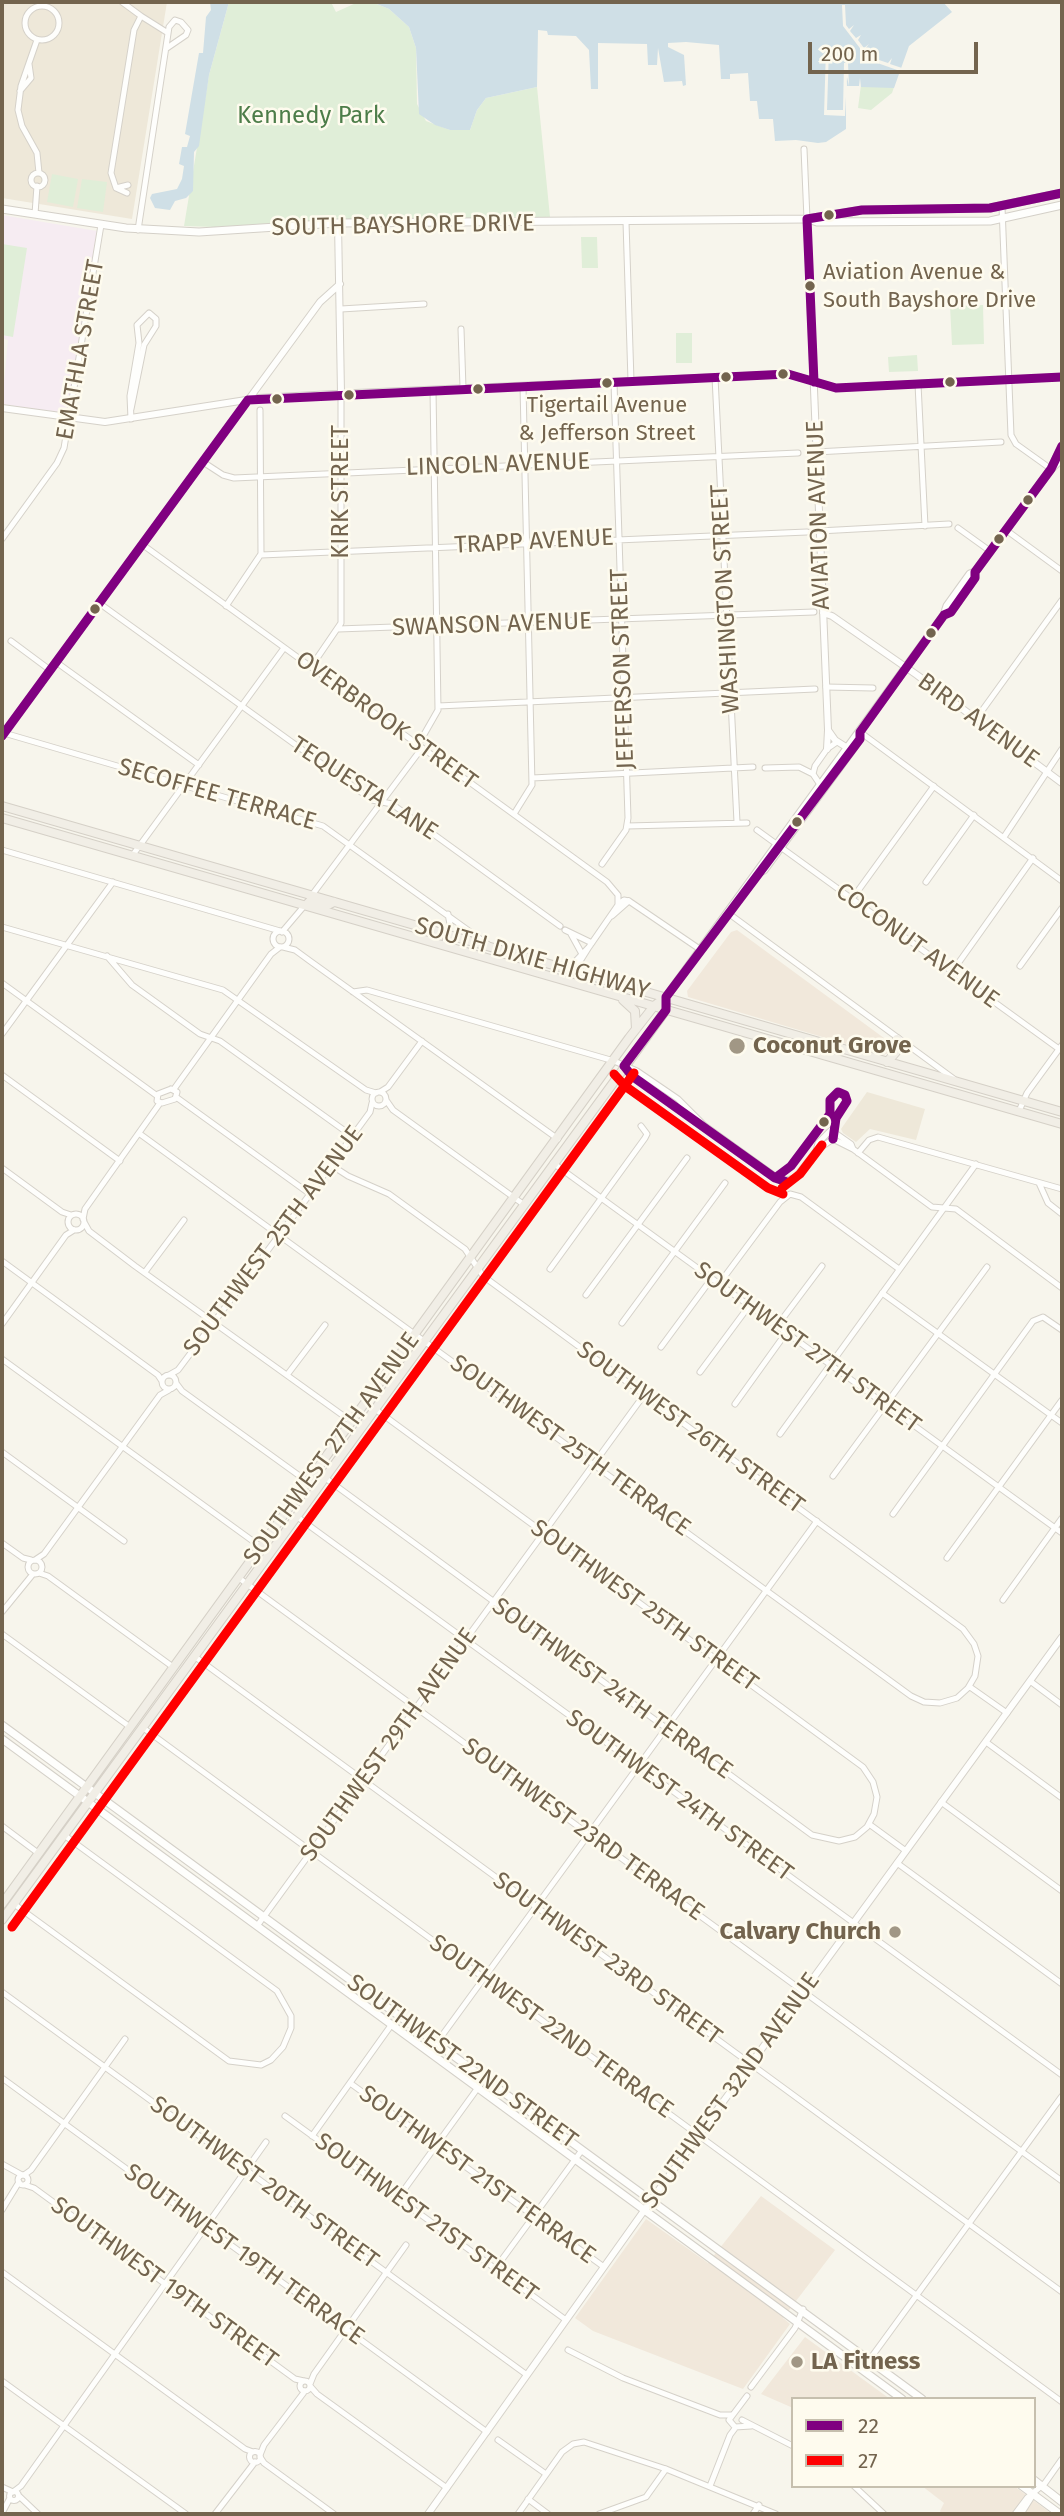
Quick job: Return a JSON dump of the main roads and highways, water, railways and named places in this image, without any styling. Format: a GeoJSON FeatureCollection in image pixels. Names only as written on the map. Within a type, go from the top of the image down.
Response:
{"type":"FeatureCollection","features":[{"type":"Feature","properties":{"kind":"highway","name":"SOUTH DIXIE HIGHWAY"},"geometry":{"type":"LineString","coordinates":[[2,806],[1062,1112]]}},
{"type":"Feature","properties":{"kind":"highway","name":"SOUTH DIXIE HIGHWAY"},"geometry":{"type":"LineString","coordinates":[[2,818],[1062,1124]]}},
{"type":"Feature","properties":{"kind":"highway"},"geometry":{"type":"LineString","coordinates":[[265,894],[273,891],[297,898],[312,895]]}},
{"type":"Feature","properties":{"kind":"highway"},"geometry":{"type":"LineString","coordinates":[[306,905],[310,901],[328,905],[334,902]]}},
{"type":"Feature","properties":{"kind":"highway"},"geometry":{"type":"LineString","coordinates":[[553,977],[571,970]]}},
{"type":"Feature","properties":{"kind":"highway"},"geometry":{"type":"LineString","coordinates":[[620,996],[635,1010],[636,1029]]}},
{"type":"Feature","properties":{"kind":"highway"},"geometry":{"type":"LineString","coordinates":[[666,997],[666,1010]]}},
{"type":"Feature","properties":{"kind":"highway","name":"SOUTHWEST 27TH AVENUE"},"geometry":{"type":"LineString","coordinates":[[2,1920],[64,1835],[84,1798],[130,1727],[173,1667],[308,1500],[477,1267],[552,1147],[636,1029],[654,1006],[666,997]]}},
{"type":"Feature","properties":{"kind":"highway","name":"SOUTHWEST 27TH AVENUE"},"geometry":{"type":"LineString","coordinates":[[90,1789],[130,1743],[194,1656],[261,1547],[471,1258],[553,1163],[666,1010]]}},
{"type":"Feature","properties":{"kind":"highway"},"geometry":{"type":"LineString","coordinates":[[887,1062],[896,1052],[897,1040]]}},
{"type":"Feature","properties":{"kind":"highway"},"geometry":{"type":"LineString","coordinates":[[535,1171],[553,1163],[552,1147]]}},
{"type":"Feature","properties":{"kind":"highway"},"geometry":{"type":"LineString","coordinates":[[323,1462],[324,1477]]}},
{"type":"Feature","properties":{"kind":"highway"},"geometry":{"type":"LineString","coordinates":[[308,1482],[308,1500]]}},
{"type":"Feature","properties":{"kind":"highway"},"geometry":{"type":"LineString","coordinates":[[173,1667],[173,1684]]}},
{"type":"Feature","properties":{"kind":"highway"},"geometry":{"type":"LineString","coordinates":[[141,1712],[142,1727]]}},
{"type":"Feature","properties":{"kind":"highway"},"geometry":{"type":"LineString","coordinates":[[130,1727],[130,1743]]}},
{"type":"Feature","properties":{"kind":"highway","name":"SOUTHWEST 27TH AVENUE"},"geometry":{"type":"LineString","coordinates":[[2,1904],[38,1853],[84,1798]]}},
{"type":"Feature","properties":{"kind":"highway"},"geometry":{"type":"LineString","coordinates":[[2,1904],[14,1904]]}},
{"type":"Feature","properties":{"kind":"main road","name":"SOUTH BAYSHORE DRIVE"},"geometry":{"type":"LineString","coordinates":[[807,219],[862,210],[1002,207],[1062,193]]}},
{"type":"Feature","properties":{"kind":"main road","name":"SOUTH BAYSHORE DRIVE"},"geometry":{"type":"LineString","coordinates":[[2,209],[138,230],[226,231],[338,223],[1002,220],[1062,205]]}},
{"type":"Feature","properties":{"kind":"main road","name":"SOUTHWEST 27TH AVENUE"},"geometry":{"type":"LineString","coordinates":[[1051,469],[1062,446]]}},
{"type":"Feature","properties":{"kind":"main road","name":"SOUTHWEST 27TH AVENUE"},"geometry":{"type":"LineString","coordinates":[[666,997],[758,873],[764,870],[819,783],[860,732],[944,615],[951,612],[990,551],[1062,458]]}},
{"type":"Feature","properties":{"kind":"main road","name":"SOUTHWEST 27TH AVENUE"},"geometry":{"type":"LineString","coordinates":[[779,845],[860,739],[860,732]]}},
{"type":"Feature","properties":{"kind":"main road"},"geometry":{"type":"LineString","coordinates":[[846,747],[846,758]]}},
{"type":"Feature","properties":{"kind":"main road","name":"SOUTHWEST 22ND STREET"},"geometry":{"type":"LineString","coordinates":[[2,1725],[803,2309],[919,2397]]}},
{"type":"Feature","properties":{"kind":"main road","name":"SOUTHWEST 22ND STREET"},"geometry":{"type":"LineString","coordinates":[[2,1739],[899,2397]]}},
{"type":"Feature","properties":{"kind":"main road"},"geometry":{"type":"LineString","coordinates":[[176,1867],[183,1858]]}},
{"type":"Feature","properties":{"kind":"main road"},"geometry":{"type":"LineString","coordinates":[[392,2024],[398,2015]]}},
{"type":"Feature","properties":{"kind":"main road"},"geometry":{"type":"LineString","coordinates":[[748,2285],[758,2277]]}},
{"type":"Feature","properties":{"kind":"main road"},"geometry":{"type":"LineString","coordinates":[[1036,2482],[1062,2502]]}},
{"type":"Feature","properties":{"kind":"main road"},"geometry":{"type":"LineString","coordinates":[[1025,2488],[1060,2514]]}},
{"type":"Feature","properties":{"kind":"place","name":"Aviation Avenue & South Bayshore Drive"},"geometry":{"type":"Point","coordinates":[810,286]}},
{"type":"Feature","properties":{"kind":"place","name":"Tigertail Avenue & Jefferson Street"},"geometry":{"type":"Point","coordinates":[607,383]}},
{"type":"Feature","properties":{"kind":"place","name":"Coconut Grove"},"geometry":{"type":"Point","coordinates":[737,1046]}},
{"type":"Feature","properties":{"kind":"place","name":"Calvary Church"},"geometry":{"type":"Point","coordinates":[895,1932]}},
{"type":"Feature","properties":{"kind":"place","name":"LA Fitness"},"geometry":{"type":"Point","coordinates":[797,2362]}},
{"type":"Feature","properties":{"kind":"park label","name":"Kennedy Park"},"geometry":{"type":"Point","coordinates":[311,116]}}]}
